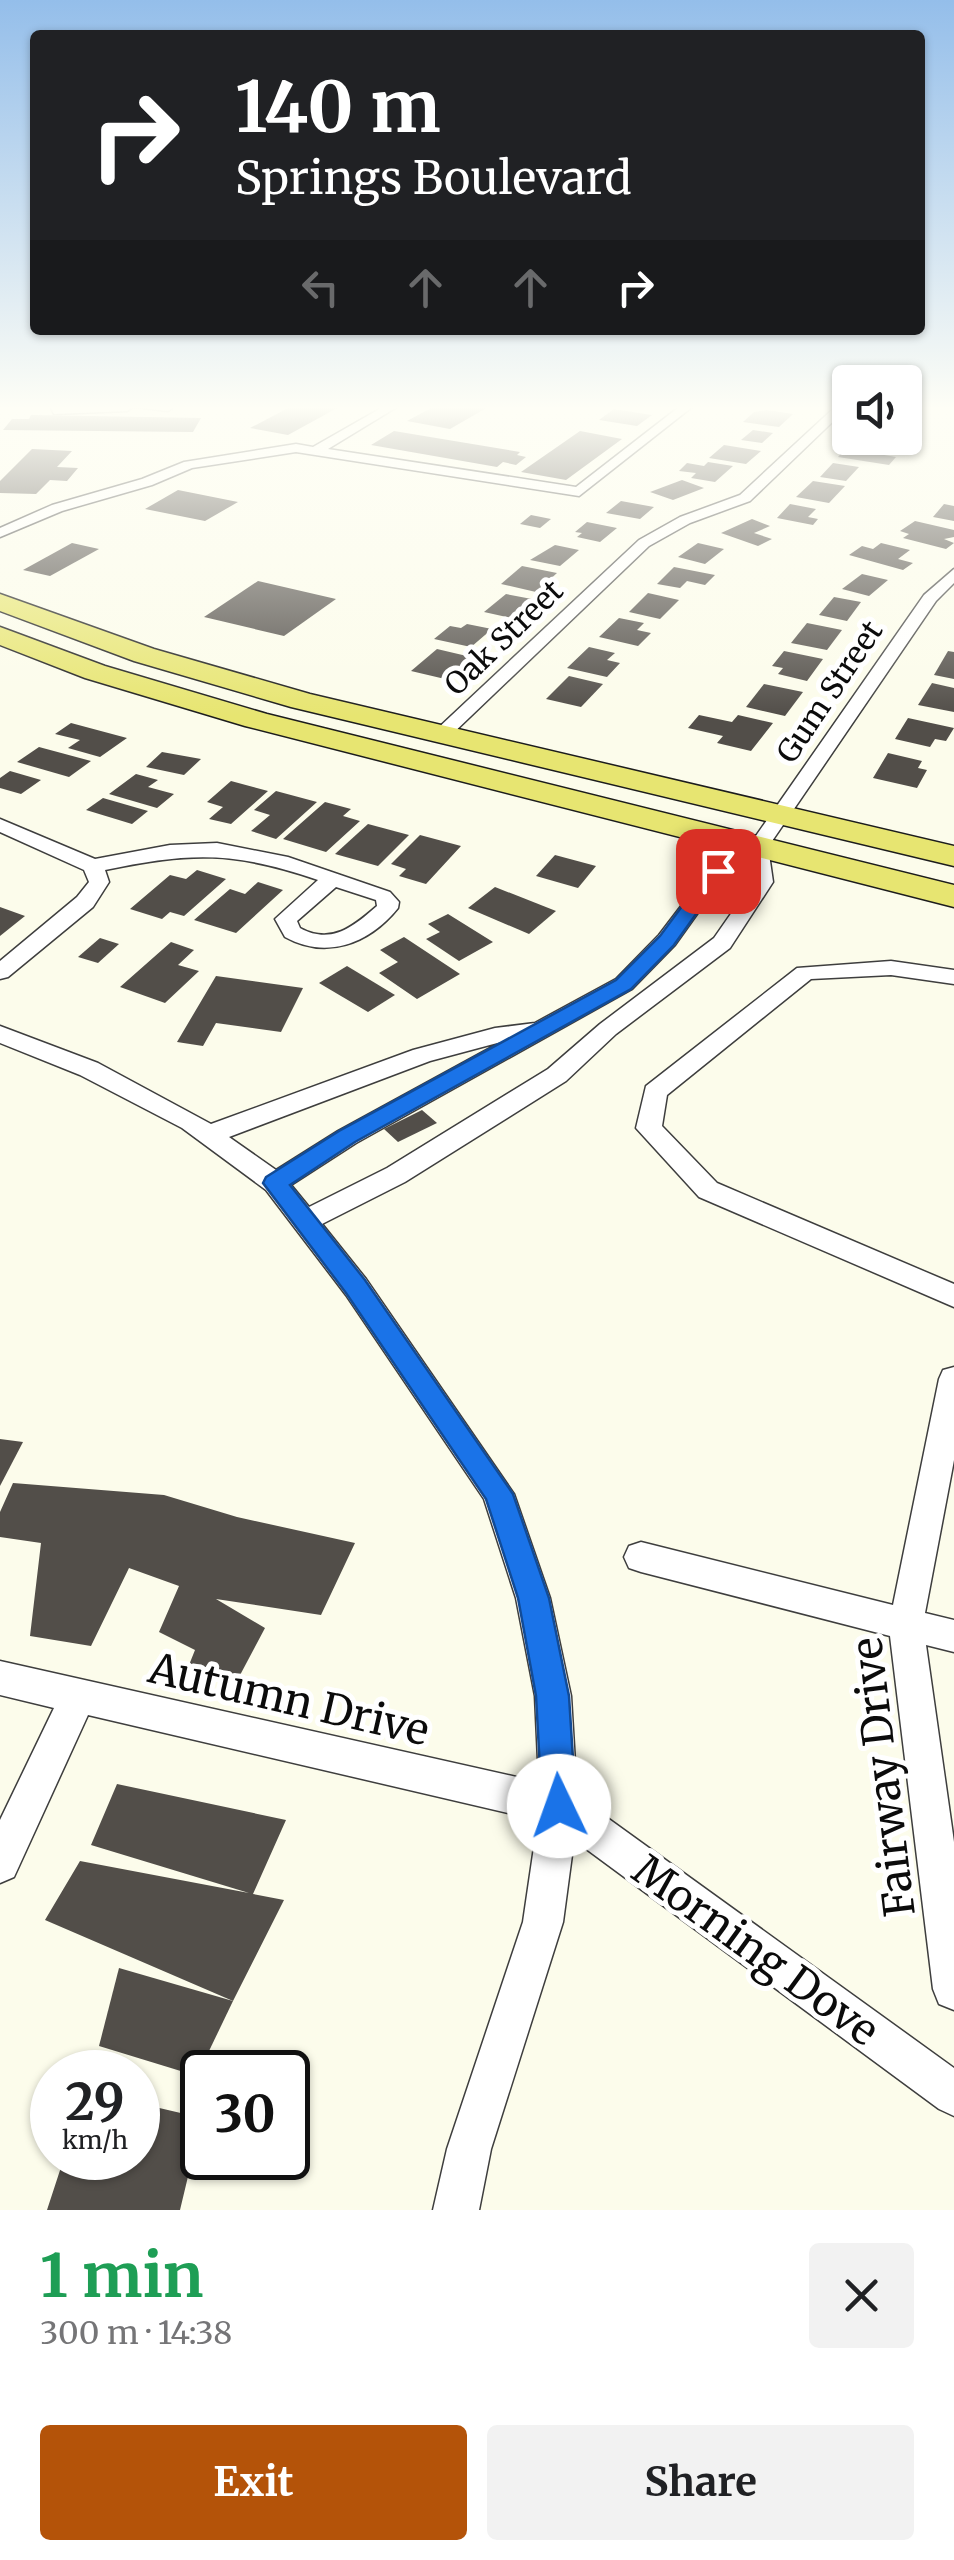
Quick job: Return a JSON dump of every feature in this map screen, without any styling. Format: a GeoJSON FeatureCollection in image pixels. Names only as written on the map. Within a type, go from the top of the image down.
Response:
{"type":"FeatureCollection","features":[{"type":"Feature","properties":{"kind":"main road"},"geometry":{"type":"LineString","coordinates":[[0,602],[211,676],[954,856]]}},
{"type":"Feature","properties":{"kind":"main road"},"geometry":{"type":"LineString","coordinates":[[0,635],[95,672],[256,720],[954,896]]}},
{"type":"Feature","properties":{"kind":"street"},"geometry":{"type":"LineString","coordinates":[[0,533],[52,510]]}},
{"type":"Feature","properties":{"kind":"street","name":"Oak Street"},"geometry":{"type":"LineString","coordinates":[[442,734],[644,543],[712,510]]}},
{"type":"Feature","properties":{"kind":"street","name":"Gum Street"},"geometry":{"type":"LineString","coordinates":[[275,1183],[347,1137],[624,984],[667,940],[718,871],[758,847],[930,598],[954,574]]}},
{"type":"Feature","properties":{"kind":"street"},"geometry":{"type":"LineString","coordinates":[[0,825],[93,866],[176,850],[217,849],[262,856],[331,880]]}},
{"type":"Feature","properties":{"kind":"street"},"geometry":{"type":"LineString","coordinates":[[304,1222],[396,1176],[557,1076],[608,1028],[722,943],[763,882],[758,847]]}},
{"type":"Feature","properties":{"kind":"street"},"geometry":{"type":"LineString","coordinates":[[0,972],[85,902],[98,882],[93,866]]}},
{"type":"Feature","properties":{"kind":"street"},"geometry":{"type":"LineString","coordinates":[[954,978],[892,968],[805,973],[655,1092],[648,1128],[708,1190],[954,1296]]}},
{"type":"Feature","properties":{"kind":"street"},"geometry":{"type":"LineString","coordinates":[[207,1134],[286,1109],[440,1050],[497,1033],[542,1029]]}},
{"type":"Feature","properties":{"kind":"street"},"geometry":{"type":"LineString","coordinates":[[0,1034],[89,1069],[207,1134],[275,1183],[367,1302],[498,1494],[534,1598],[549,1676],[559,1806],[544,1922],[469,2149],[456,2210]]}},
{"type":"Feature","properties":{"kind":"street","name":"Fairway Drive"},"geometry":{"type":"LineString","coordinates":[[954,1379],[906,1624],[954,1989]]}},
{"type":"Feature","properties":{"kind":"street"},"geometry":{"type":"LineString","coordinates":[[641,1556],[954,1636]]}},
{"type":"Feature","properties":{"kind":"street","name":"Autumn Drive"},"geometry":{"type":"LineString","coordinates":[[0,1678],[559,1806]]}},
{"type":"Feature","properties":{"kind":"street"},"geometry":{"type":"LineString","coordinates":[[0,1863],[78,1697]]}},
{"type":"Feature","properties":{"kind":"street","name":"Morning Dove"},"geometry":{"type":"LineString","coordinates":[[559,1806],[954,2094]]}},
{"type":"Feature","properties":{"kind":"building"},"geometry":{"type":"Polygon","coordinates":[[[151,510],[224,510],[205,521],[151,510]]]}},
{"type":"Feature","properties":{"kind":"building"},"geometry":{"type":"Polygon","coordinates":[[[610,510],[650,510],[640,519],[606,513],[610,510]]]}},
{"type":"Feature","properties":{"kind":"building"},"geometry":{"type":"Polygon","coordinates":[[[784,510],[815,510],[808,517],[818,519],[813,525],[777,518],[784,510]]]}},
{"type":"Feature","properties":{"kind":"building"},"geometry":{"type":"Polygon","coordinates":[[[939,510],[954,510],[954,521],[933,517],[939,510]]]}},
{"type":"Feature","properties":{"kind":"building"},"geometry":{"type":"Polygon","coordinates":[[[531,515],[551,519],[540,528],[520,524],[531,515]]]}},
{"type":"Feature","properties":{"kind":"building"},"geometry":{"type":"Polygon","coordinates":[[[752,519],[770,526],[754,533],[772,539],[758,546],[721,533],[752,519]]]}},
{"type":"Feature","properties":{"kind":"building"},"geometry":{"type":"Polygon","coordinates":[[[915,521],[954,530],[954,537],[944,539],[954,543],[946,549],[903,538],[909,534],[900,531],[915,521]]]}},
{"type":"Feature","properties":{"kind":"building"},"geometry":{"type":"Polygon","coordinates":[[[587,522],[617,528],[600,542],[577,537],[582,533],[575,532],[587,522]]]}},
{"type":"Feature","properties":{"kind":"building"},"geometry":{"type":"Polygon","coordinates":[[[72,543],[99,549],[50,576],[23,570],[72,543]]]}},
{"type":"Feature","properties":{"kind":"building"},"geometry":{"type":"Polygon","coordinates":[[[698,543],[724,549],[705,564],[678,557],[698,543]]]}},
{"type":"Feature","properties":{"kind":"building"},"geometry":{"type":"Polygon","coordinates":[[[881,543],[910,550],[898,559],[913,563],[903,570],[849,555],[862,546],[873,549],[881,543]]]}},
{"type":"Feature","properties":{"kind":"building"},"geometry":{"type":"Polygon","coordinates":[[[555,545],[579,550],[560,566],[530,560],[555,545]]]}},
{"type":"Feature","properties":{"kind":"building"},"geometry":{"type":"Polygon","coordinates":[[[522,566],[557,573],[536,592],[501,584],[522,566]]]}},
{"type":"Feature","properties":{"kind":"building"},"geometry":{"type":"Polygon","coordinates":[[[674,567],[715,575],[705,585],[687,581],[680,588],[657,584],[674,567]]]}},
{"type":"Feature","properties":{"kind":"building"},"geometry":{"type":"Polygon","coordinates":[[[862,574],[888,580],[869,596],[842,589],[862,574]]]}},
{"type":"Feature","properties":{"kind":"building"},"geometry":{"type":"Polygon","coordinates":[[[258,581],[336,599],[284,636],[204,617],[258,581]]]}},
{"type":"Feature","properties":{"kind":"building"},"geometry":{"type":"Polygon","coordinates":[[[648,593],[679,600],[660,619],[629,612],[648,593]]]}},
{"type":"Feature","properties":{"kind":"building"},"geometry":{"type":"Polygon","coordinates":[[[506,594],[537,600],[515,619],[484,612],[506,594]]]}},
{"type":"Feature","properties":{"kind":"building"},"geometry":{"type":"Polygon","coordinates":[[[834,597],[861,602],[847,621],[819,615],[834,597]]]}},
{"type":"Feature","properties":{"kind":"building"},"geometry":{"type":"Polygon","coordinates":[[[619,618],[644,623],[637,630],[651,633],[638,646],[599,637],[619,618]]]}},
{"type":"Feature","properties":{"kind":"building"},"geometry":{"type":"Polygon","coordinates":[[[807,623],[842,630],[827,650],[791,643],[807,623]]]}},
{"type":"Feature","properties":{"kind":"building"},"geometry":{"type":"Polygon","coordinates":[[[467,624],[492,629],[471,647],[434,639],[450,626],[461,628],[467,624]]]}},
{"type":"Feature","properties":{"kind":"building"},"geometry":{"type":"Polygon","coordinates":[[[589,647],[615,653],[607,660],[620,663],[607,677],[567,668],[589,647]]]}},
{"type":"Feature","properties":{"kind":"building"},"geometry":{"type":"Polygon","coordinates":[[[437,649],[471,657],[445,679],[411,671],[437,649]]]}},
{"type":"Feature","properties":{"kind":"building"},"geometry":{"type":"Polygon","coordinates":[[[784,651],[823,659],[807,681],[778,674],[783,668],[772,666],[784,651]]]}},
{"type":"Feature","properties":{"kind":"building"},"geometry":{"type":"Polygon","coordinates":[[[948,651],[954,652],[954,679],[934,675],[948,651]]]}},
{"type":"Feature","properties":{"kind":"building"},"geometry":{"type":"Polygon","coordinates":[[[569,676],[603,684],[581,707],[546,699],[569,676]]]}},
{"type":"Feature","properties":{"kind":"building"},"geometry":{"type":"Polygon","coordinates":[[[932,683],[954,688],[954,712],[918,705],[932,683]]]}},
{"type":"Feature","properties":{"kind":"building"},"geometry":{"type":"Polygon","coordinates":[[[764,684],[803,692],[785,716],[746,707],[764,684]]]}},
{"type":"Feature","properties":{"kind":"building"},"geometry":{"type":"Polygon","coordinates":[[[699,715],[732,722],[738,715],[773,723],[751,751],[717,743],[723,736],[688,728],[699,715]]]}},
{"type":"Feature","properties":{"kind":"building"},"geometry":{"type":"Polygon","coordinates":[[[908,718],[954,728],[946,741],[935,739],[930,747],[895,739],[908,718]]]}},
{"type":"Feature","properties":{"kind":"building"},"geometry":{"type":"Polygon","coordinates":[[[71,723],[127,738],[100,757],[68,748],[80,740],[55,734],[71,723]]]}},
{"type":"Feature","properties":{"kind":"building"},"geometry":{"type":"Polygon","coordinates":[[[39,747],[91,761],[69,777],[17,762],[39,747]]]}},
{"type":"Feature","properties":{"kind":"building"},"geometry":{"type":"Polygon","coordinates":[[[162,752],[201,759],[184,775],[146,767],[162,752]]]}},
{"type":"Feature","properties":{"kind":"building"},"geometry":{"type":"Polygon","coordinates":[[[888,753],[922,761],[918,768],[927,770],[917,788],[873,778],[888,753]]]}},
{"type":"Feature","properties":{"kind":"building"},"geometry":{"type":"Polygon","coordinates":[[[10,771],[41,780],[21,794],[0,788],[0,778],[10,771]]]}},
{"type":"Feature","properties":{"kind":"building"},"geometry":{"type":"Polygon","coordinates":[[[136,774],[158,780],[148,787],[174,794],[157,808],[109,794],[136,774]]]}},
{"type":"Feature","properties":{"kind":"building"},"geometry":{"type":"Polygon","coordinates":[[[231,781],[268,791],[231,824],[209,819],[223,807],[207,802],[231,781]]]}},
{"type":"Feature","properties":{"kind":"building"},"geometry":{"type":"Polygon","coordinates":[[[276,791],[317,802],[276,839],[251,831],[270,815],[254,810],[276,791]]]}},
{"type":"Feature","properties":{"kind":"building"},"geometry":{"type":"Polygon","coordinates":[[[103,798],[148,811],[132,824],[86,810],[103,798]]]}},
{"type":"Feature","properties":{"kind":"building"},"geometry":{"type":"Polygon","coordinates":[[[325,802],[351,809],[343,816],[360,821],[326,852],[283,839],[325,802]]]}},
{"type":"Feature","properties":{"kind":"building"},"geometry":{"type":"Polygon","coordinates":[[[368,824],[409,835],[378,866],[335,854],[368,824]]]}},
{"type":"Feature","properties":{"kind":"building"},"geometry":{"type":"Polygon","coordinates":[[[420,835],[461,846],[426,884],[399,876],[406,869],[391,864],[420,835]]]}},
{"type":"Feature","properties":{"kind":"building"},"geometry":{"type":"Polygon","coordinates":[[[555,855],[596,866],[578,888],[536,876],[555,855]]]}},
{"type":"Feature","properties":{"kind":"building"},"geometry":{"type":"Polygon","coordinates":[[[197,870],[226,879],[184,916],[170,912],[162,919],[130,909],[170,875],[186,879],[197,870]]]}},
{"type":"Feature","properties":{"kind":"building"},"geometry":{"type":"Polygon","coordinates":[[[258,882],[283,890],[236,933],[194,920],[230,889],[245,894],[258,882]]]}},
{"type":"Feature","properties":{"kind":"building"},"geometry":{"type":"Polygon","coordinates":[[[495,887],[556,911],[529,934],[468,908],[495,887]]]}},
{"type":"Feature","properties":{"kind":"building"},"geometry":{"type":"Polygon","coordinates":[[[0,907],[25,916],[0,936],[0,907]]]}},
{"type":"Feature","properties":{"kind":"building"},"geometry":{"type":"Polygon","coordinates":[[[448,914],[493,942],[459,961],[426,939],[440,932],[428,924],[448,914]]]}},
{"type":"Feature","properties":{"kind":"building"},"geometry":{"type":"Polygon","coordinates":[[[404,937],[460,974],[417,999],[379,973],[398,962],[380,950],[404,937]]]}},
{"type":"Feature","properties":{"kind":"building"},"geometry":{"type":"Polygon","coordinates":[[[100,938],[119,944],[98,963],[78,957],[100,938]]]}},
{"type":"Feature","properties":{"kind":"building"},"geometry":{"type":"Polygon","coordinates":[[[171,942],[194,950],[178,965],[199,971],[165,1003],[120,987],[171,942]]]}},
{"type":"Feature","properties":{"kind":"building"},"geometry":{"type":"Polygon","coordinates":[[[347,966],[395,995],[368,1012],[319,983],[347,966]]]}},
{"type":"Feature","properties":{"kind":"building"},"geometry":{"type":"Polygon","coordinates":[[[216,976],[303,988],[281,1032],[216,1023],[203,1046],[177,1042],[216,976]]]}},
{"type":"Feature","properties":{"kind":"building"},"geometry":{"type":"Polygon","coordinates":[[[422,1110],[437,1123],[398,1142],[384,1129],[422,1110]]]}},
{"type":"Feature","properties":{"kind":"building"},"geometry":{"type":"Polygon","coordinates":[[[0,1439],[23,1442],[0,1486],[0,1439]]]}},
{"type":"Feature","properties":{"kind":"building"},"geometry":{"type":"Polygon","coordinates":[[[13,1483],[164,1495],[237,1517],[355,1543],[321,1615],[216,1599],[265,1628],[239,1677],[185,1675],[195,1650],[159,1632],[179,1586],[129,1568],[91,1646],[30,1636],[41,1543],[0,1537],[0,1512],[13,1483]]]}},
{"type":"Feature","properties":{"kind":"building"},"geometry":{"type":"Polygon","coordinates":[[[117,1784],[286,1820],[253,1894],[284,1900],[233,2001],[45,1920],[80,1861],[249,1893],[91,1845],[117,1784]]]}},
{"type":"Feature","properties":{"kind":"building"},"geometry":{"type":"Polygon","coordinates":[[[119,1968],[233,2001],[209,2050],[180,2050],[180,2071],[160,2065],[160,2050],[112,2050],[99,2046],[119,1968]]]}},
{"type":"Feature","properties":{"kind":"building"},"geometry":{"type":"Polygon","coordinates":[[[160,2108],[180,2113],[180,2180],[187,2180],[180,2210],[47,2210],[57,2180],[160,2180],[160,2108]]]}},
{"type":"Feature","properties":{"kind":"route"},"geometry":{"type":"LineString","coordinates":[[559,1806],[553,1696],[534,1598],[498,1494],[356,1286],[275,1183],[347,1137],[624,984],[667,940],[718,871]]}}]}
